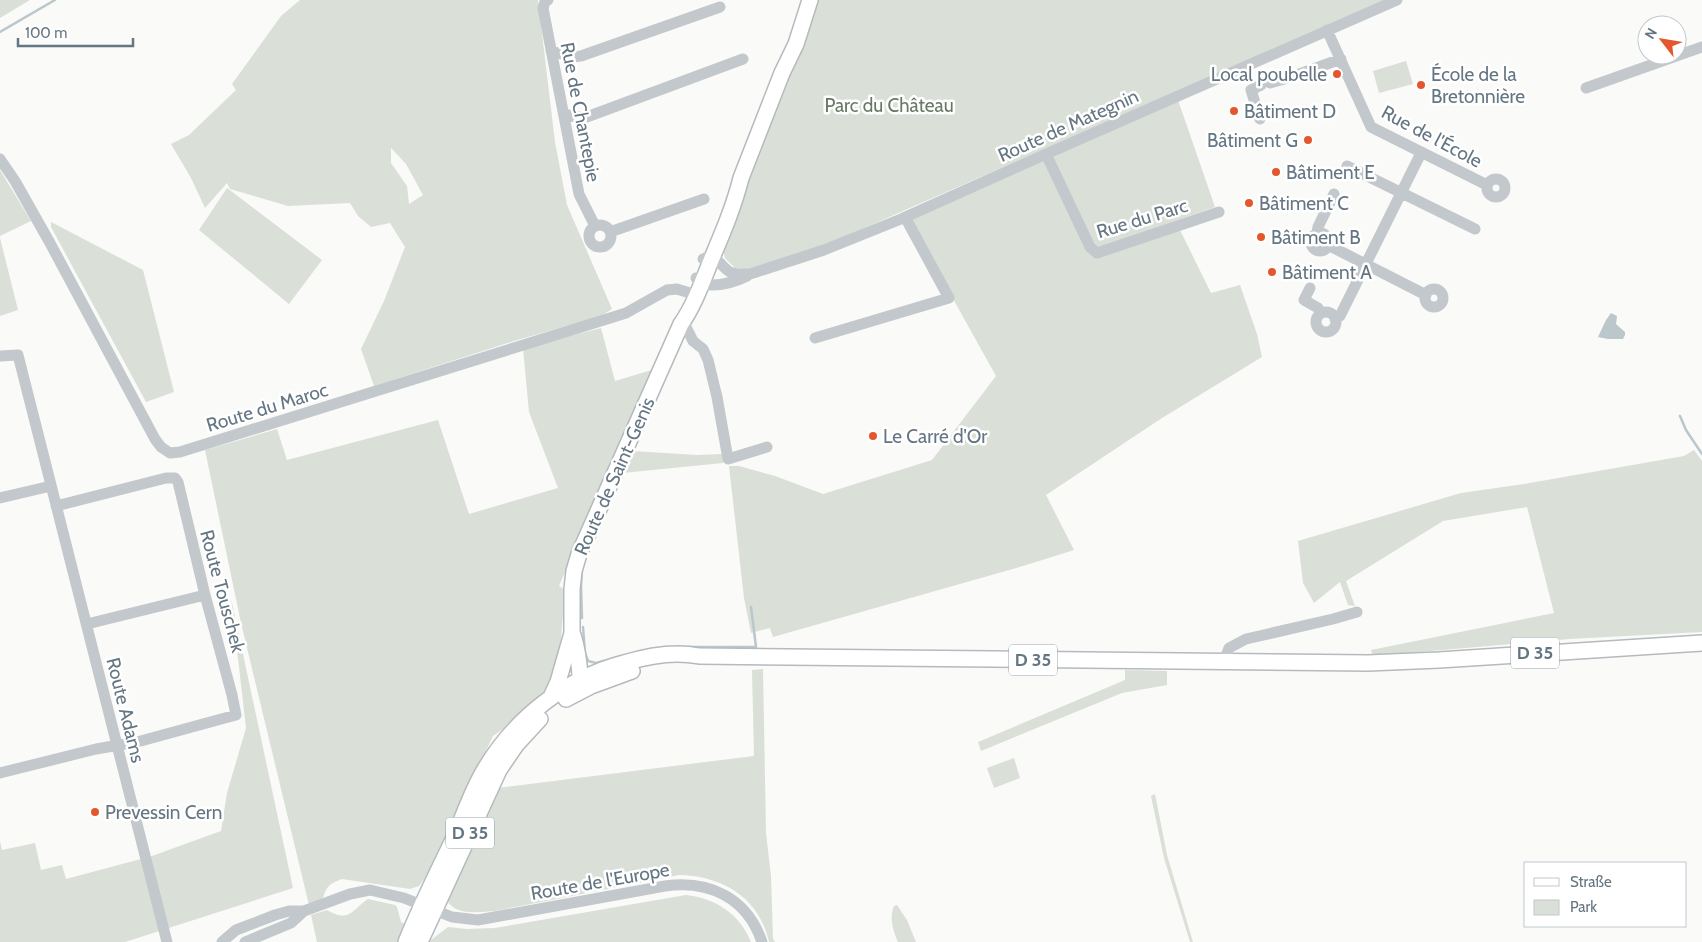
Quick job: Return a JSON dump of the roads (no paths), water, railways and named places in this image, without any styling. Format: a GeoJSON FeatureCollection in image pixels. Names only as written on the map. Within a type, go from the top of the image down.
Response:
{"type":"FeatureCollection","features":[{"type":"Feature","properties":{"kind":"main road","name":"Route de Saint-Genis"},"geometry":{"type":"LineString","coordinates":[[782,73],[787,50],[803,0]]}},
{"type":"Feature","properties":{"kind":"main road","name":"Route de Saint-Genis"},"geometry":{"type":"LineString","coordinates":[[551,698],[562,670],[572,633],[572,589],[576,562],[682,324],[689,313],[696,288],[737,194],[741,178],[782,73],[796,44],[810,0]]}},
{"type":"Feature","properties":{"kind":"main road","name":"Route de Saint-Genis"},"geometry":{"type":"LineString","coordinates":[[572,633],[575,642],[576,686]]}},
{"type":"Feature","properties":{"kind":"main road","name":"D 35"},"geometry":{"type":"LineString","coordinates":[[420,942],[428,908],[484,770],[498,748],[510,734],[551,698],[608,668],[641,659],[687,654],[699,656],[1225,662],[1401,662],[1702,643]]}},
{"type":"Feature","properties":{"kind":"main road"},"geometry":{"type":"LineString","coordinates":[[562,670],[563,680],[576,686]]}},
{"type":"Feature","properties":{"kind":"main road","name":"D 35"},"geometry":{"type":"LineString","coordinates":[[406,942],[428,908],[507,758],[528,730],[540,718],[567,698],[576,686]]}},
{"type":"Feature","properties":{"kind":"street","name":"Route de Mategnin"},"geometry":{"type":"LineString","coordinates":[[696,288],[738,280],[750,274],[824,250],[905,217],[1396,0]]}},
{"type":"Feature","properties":{"kind":"street","name":"Rue de Chantepie"},"geometry":{"type":"LineString","coordinates":[[547,1],[543,8],[579,194],[595,226]]}},
{"type":"Feature","properties":{"kind":"street"},"geometry":{"type":"LineString","coordinates":[[551,51],[572,57],[581,56],[720,7]]}},
{"type":"Feature","properties":{"kind":"street","name":"Rue de l'École"},"geometry":{"type":"LineString","coordinates":[[1327,30],[1371,127],[1487,185]]}},
{"type":"Feature","properties":{"kind":"street"},"geometry":{"type":"LineString","coordinates":[[1586,88],[1702,47]]}},
{"type":"Feature","properties":{"kind":"street"},"geometry":{"type":"LineString","coordinates":[[564,114],[584,118],[743,59]]}},
{"type":"Feature","properties":{"kind":"street"},"geometry":{"type":"LineString","coordinates":[[1260,119],[1251,90],[1341,59]]}},
{"type":"Feature","properties":{"kind":"street"},"geometry":{"type":"LineString","coordinates":[[1335,320],[1331,313],[1328,312],[1321,313],[1316,322],[1318,328],[1324,331],[1333,328],[1335,320],[1340,316],[1421,153]]}},
{"type":"Feature","properties":{"kind":"street","name":"Rue du Parc"},"geometry":{"type":"LineString","coordinates":[[1046,154],[1090,247],[1097,253],[1219,212]]}},
{"type":"Feature","properties":{"kind":"street","name":"Route du Maroc"},"geometry":{"type":"LineString","coordinates":[[0,159],[15,181],[50,243],[156,439],[161,447],[170,453],[180,452],[626,313],[667,290],[696,288]]}},
{"type":"Feature","properties":{"kind":"street"},"geometry":{"type":"LineString","coordinates":[[1347,166],[1475,229]]}},
{"type":"Feature","properties":{"kind":"street"},"geometry":{"type":"LineString","coordinates":[[1334,194],[1317,233],[1312,238],[1311,245],[1313,248],[1320,251],[1328,245],[1426,295]]}},
{"type":"Feature","properties":{"kind":"street"},"geometry":{"type":"LineString","coordinates":[[610,232],[704,199]]}},
{"type":"Feature","properties":{"kind":"street"},"geometry":{"type":"LineString","coordinates":[[815,338],[950,298],[905,217]]}},
{"type":"Feature","properties":{"kind":"street"},"geometry":{"type":"LineString","coordinates":[[595,226],[605,226],[610,232],[610,240],[603,247],[595,246],[589,237],[591,230],[595,226]]}},
{"type":"Feature","properties":{"kind":"street"},"geometry":{"type":"LineString","coordinates":[[708,258],[732,273],[750,274]]}},
{"type":"Feature","properties":{"kind":"street"},"geometry":{"type":"LineString","coordinates":[[1310,288],[1304,300],[1318,308],[1321,313]]}},
{"type":"Feature","properties":{"kind":"street"},"geometry":{"type":"LineString","coordinates":[[682,324],[690,332],[692,341],[702,350],[708,360],[728,459],[767,447]]}},
{"type":"Feature","properties":{"kind":"street"},"geometry":{"type":"LineString","coordinates":[[674,342],[692,341]]}},
{"type":"Feature","properties":{"kind":"street","name":"Route Adams"},"geometry":{"type":"LineString","coordinates":[[0,356],[18,355],[167,942]]}},
{"type":"Feature","properties":{"kind":"street","name":"Route Touschek"},"geometry":{"type":"LineString","coordinates":[[56,506],[166,478],[175,478],[178,482],[236,715],[117,746]]}},
{"type":"Feature","properties":{"kind":"street"},"geometry":{"type":"LineString","coordinates":[[0,498],[51,486]]}},
{"type":"Feature","properties":{"kind":"street"},"geometry":{"type":"LineString","coordinates":[[87,624],[205,596]]}},
{"type":"Feature","properties":{"kind":"street"},"geometry":{"type":"LineString","coordinates":[[1225,662],[1230,648],[1246,639],[1357,612]]}},
{"type":"Feature","properties":{"kind":"street"},"geometry":{"type":"LineString","coordinates":[[0,773],[96,749],[117,746]]}},
{"type":"Feature","properties":{"kind":"street","name":"Route de l'Europe"},"geometry":{"type":"LineString","coordinates":[[304,912],[350,894],[370,890],[400,896],[452,917],[478,920],[665,886],[693,885],[714,890],[735,902],[750,918],[762,942]]}},
{"type":"Feature","properties":{"kind":"street"},"geometry":{"type":"LineString","coordinates":[[222,942],[236,930],[274,915],[289,911],[304,912]]}},
{"type":"Feature","properties":{"kind":"street"},"geometry":{"type":"LineString","coordinates":[[245,942],[291,923],[304,912]]}},
{"type":"Feature","properties":{"kind":"waterway"},"geometry":{"type":"LineString","coordinates":[[0,32],[55,0]]}},
{"type":"Feature","properties":{"kind":"waterway"},"geometry":{"type":"LineString","coordinates":[[1680,416],[1686,430],[1702,454]]}},
{"type":"Feature","properties":{"kind":"waterway"},"geometry":{"type":"LineString","coordinates":[[582,568],[582,618]]}},
{"type":"Feature","properties":{"kind":"waterway"},"geometry":{"type":"LineString","coordinates":[[690,647],[756,647],[751,607]]}},
{"type":"Feature","properties":{"kind":"waterway"},"geometry":{"type":"LineString","coordinates":[[583,627],[585,653],[588,661],[596,663],[630,654]]}},
{"type":"Feature","properties":{"kind":"place","name":"Local poubelle"},"geometry":{"type":"Point","coordinates":[1337,74]}},
{"type":"Feature","properties":{"kind":"place","name":"École de la Bretonnière"},"geometry":{"type":"Point","coordinates":[1421,85]}},
{"type":"Feature","properties":{"kind":"place","name":"Bâtiment D"},"geometry":{"type":"Point","coordinates":[1234,111]}},
{"type":"Feature","properties":{"kind":"place","name":"Bâtiment G"},"geometry":{"type":"Point","coordinates":[1308,140]}},
{"type":"Feature","properties":{"kind":"place","name":"Bâtiment E"},"geometry":{"type":"Point","coordinates":[1276,172]}},
{"type":"Feature","properties":{"kind":"place","name":"Bâtiment C"},"geometry":{"type":"Point","coordinates":[1249,203]}},
{"type":"Feature","properties":{"kind":"place","name":"Bâtiment B"},"geometry":{"type":"Point","coordinates":[1261,237]}},
{"type":"Feature","properties":{"kind":"place","name":"Bâtiment A"},"geometry":{"type":"Point","coordinates":[1272,272]}},
{"type":"Feature","properties":{"kind":"place","name":"Le Carré d'Or"},"geometry":{"type":"Point","coordinates":[873,436]}},
{"type":"Feature","properties":{"kind":"place","name":"Prevessin Cern"},"geometry":{"type":"Point","coordinates":[95,812]}},
{"type":"Feature","properties":{"kind":"park label","name":"Parc du Château"},"geometry":{"type":"Point","coordinates":[889,105]}}]}
